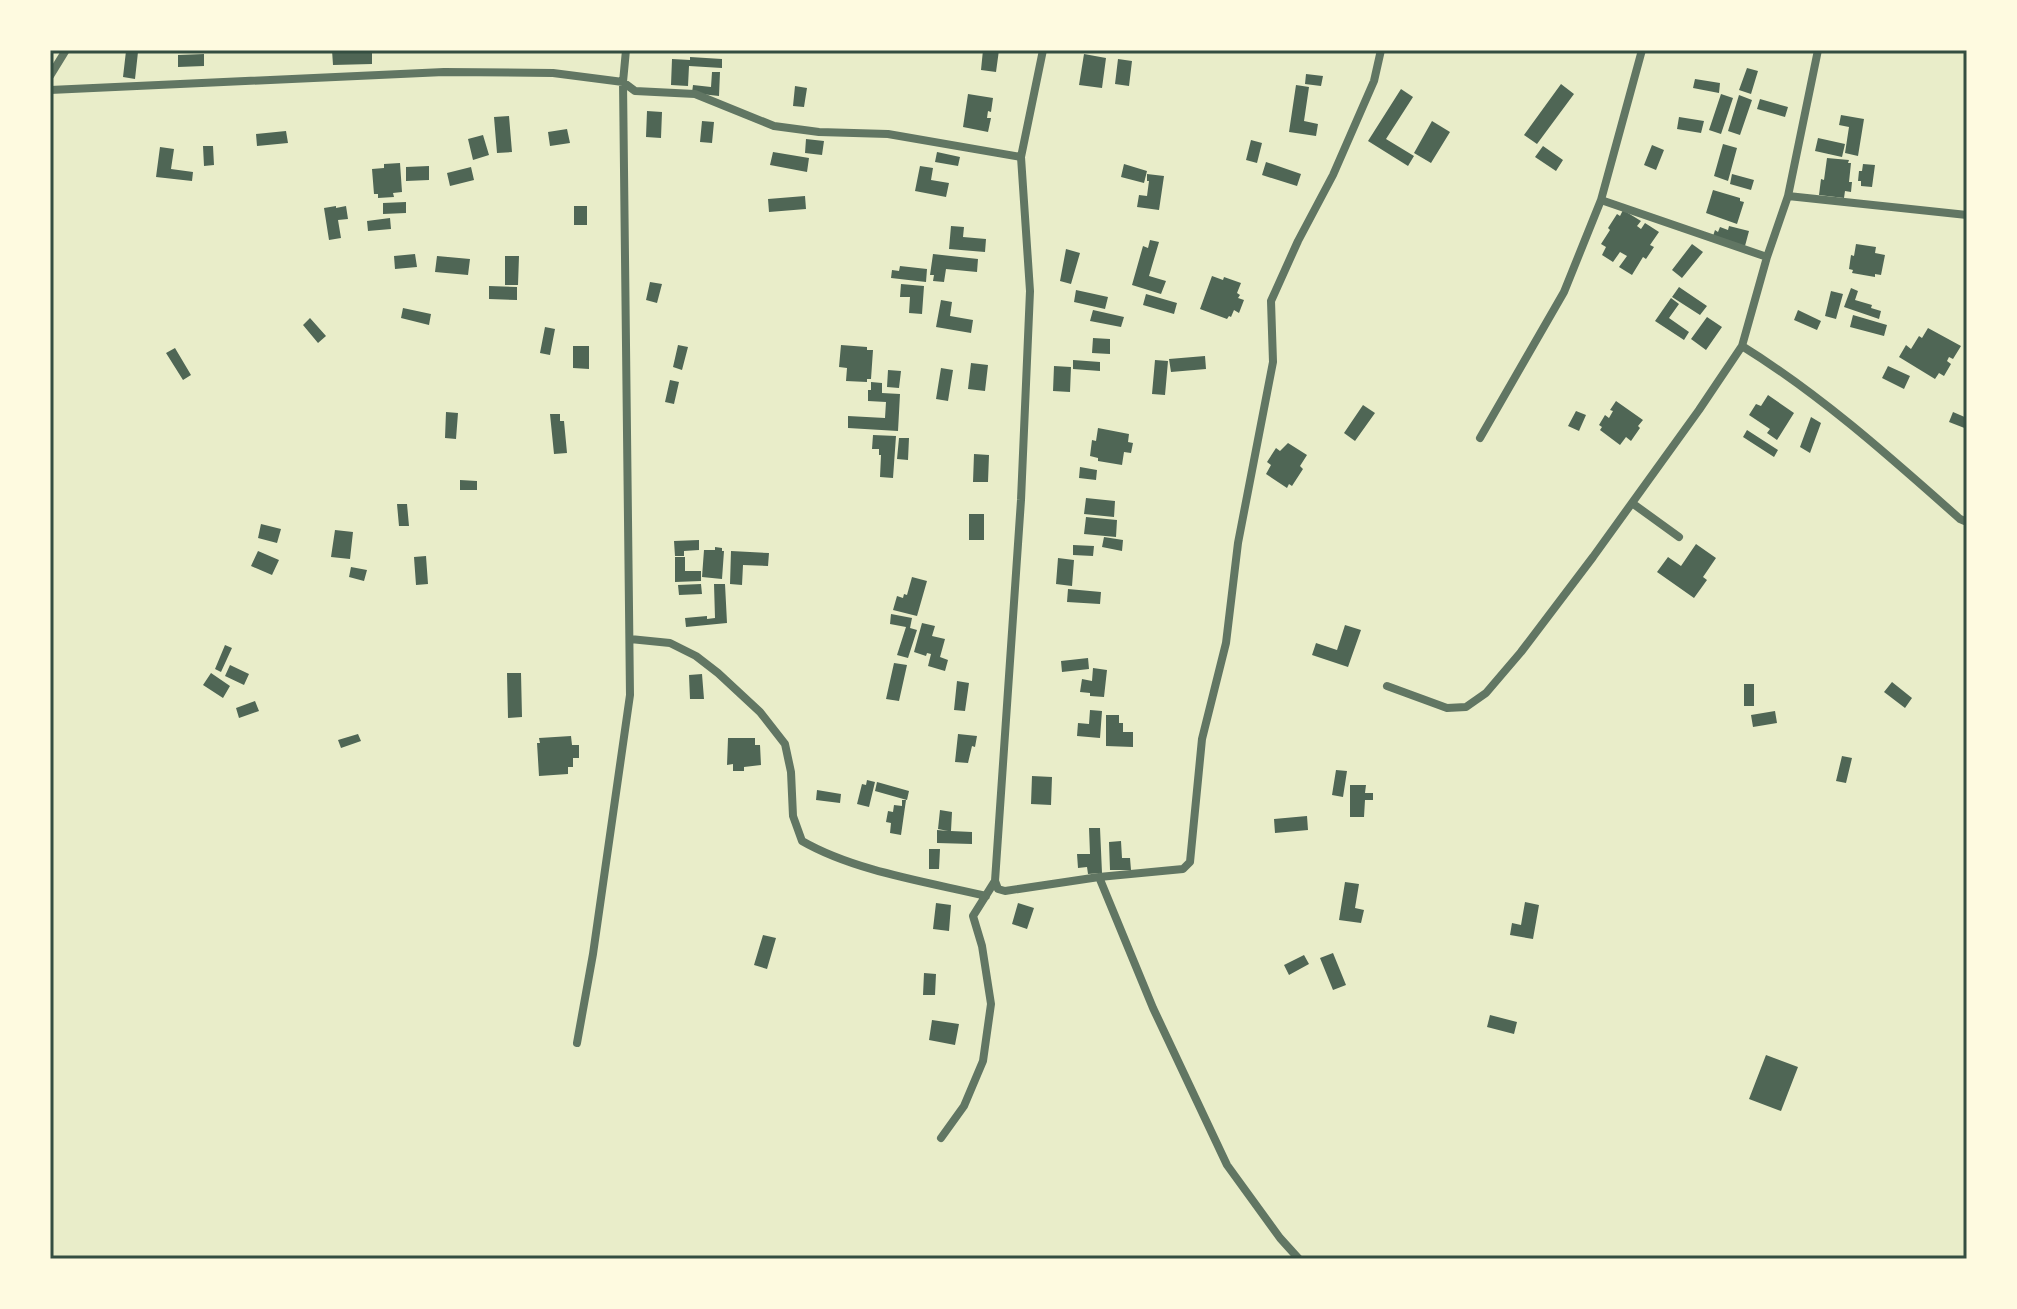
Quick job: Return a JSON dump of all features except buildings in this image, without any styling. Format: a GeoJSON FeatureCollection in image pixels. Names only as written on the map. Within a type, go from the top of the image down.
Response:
{"type":"FeatureCollection","features":[{"type":"Feature","properties":{"kind":"street"},"geometry":{"type":"LineString","coordinates":[[50,76],[66,50]]}},
{"type":"Feature","properties":{"kind":"street"},"geometry":{"type":"LineString","coordinates":[[577,1043],[593,954],[630,695],[623,82],[626,50]]}},
{"type":"Feature","properties":{"kind":"street"},"geometry":{"type":"LineString","coordinates":[[1043,50],[1021,157],[1030,291],[1021,500],[995,881],[998,889],[1005,891],[1183,869],[1190,862],[1202,739],[1226,643],[1238,543],[1273,362],[1271,301],[1333,175],[1374,81],[1381,50]]}},
{"type":"Feature","properties":{"kind":"street"},"geometry":{"type":"LineString","coordinates":[[1480,438],[1564,292],[1601,200],[1642,50]]}},
{"type":"Feature","properties":{"kind":"street"},"geometry":{"type":"LineString","coordinates":[[1387,686],[1447,708],[1466,707],[1486,693],[1521,652],[1699,410],[1742,346],[1788,196],[1818,50]]}},
{"type":"Feature","properties":{"kind":"street"},"geometry":{"type":"LineString","coordinates":[[50,90],[444,72],[553,73],[623,82],[635,91],[695,94],[774,126],[819,132],[888,134],[1021,157]]}},
{"type":"Feature","properties":{"kind":"street"},"geometry":{"type":"LineString","coordinates":[[1788,196],[1967,215]]}},
{"type":"Feature","properties":{"kind":"street"},"geometry":{"type":"LineString","coordinates":[[1601,200],[1767,257]]}},
{"type":"Feature","properties":{"kind":"street"},"geometry":{"type":"LineString","coordinates":[[1742,346],[1774,365],[1831,409],[1967,522]]}},
{"type":"Feature","properties":{"kind":"street"},"geometry":{"type":"LineString","coordinates":[[1632,503],[1679,537]]}},
{"type":"Feature","properties":{"kind":"street"},"geometry":{"type":"LineString","coordinates":[[630,639],[670,643],[696,656],[760,712],[785,744],[791,772],[793,816],[802,841],[826,855],[986,896]]}},
{"type":"Feature","properties":{"kind":"street"},"geometry":{"type":"LineString","coordinates":[[1099,877],[1153,1008],[1227,1165],[1299,1259]]}},
{"type":"Feature","properties":{"kind":"street"},"geometry":{"type":"LineString","coordinates":[[941,1138],[964,1106],[983,1061],[991,1004],[982,946],[973,916],[995,881]]}}]}
